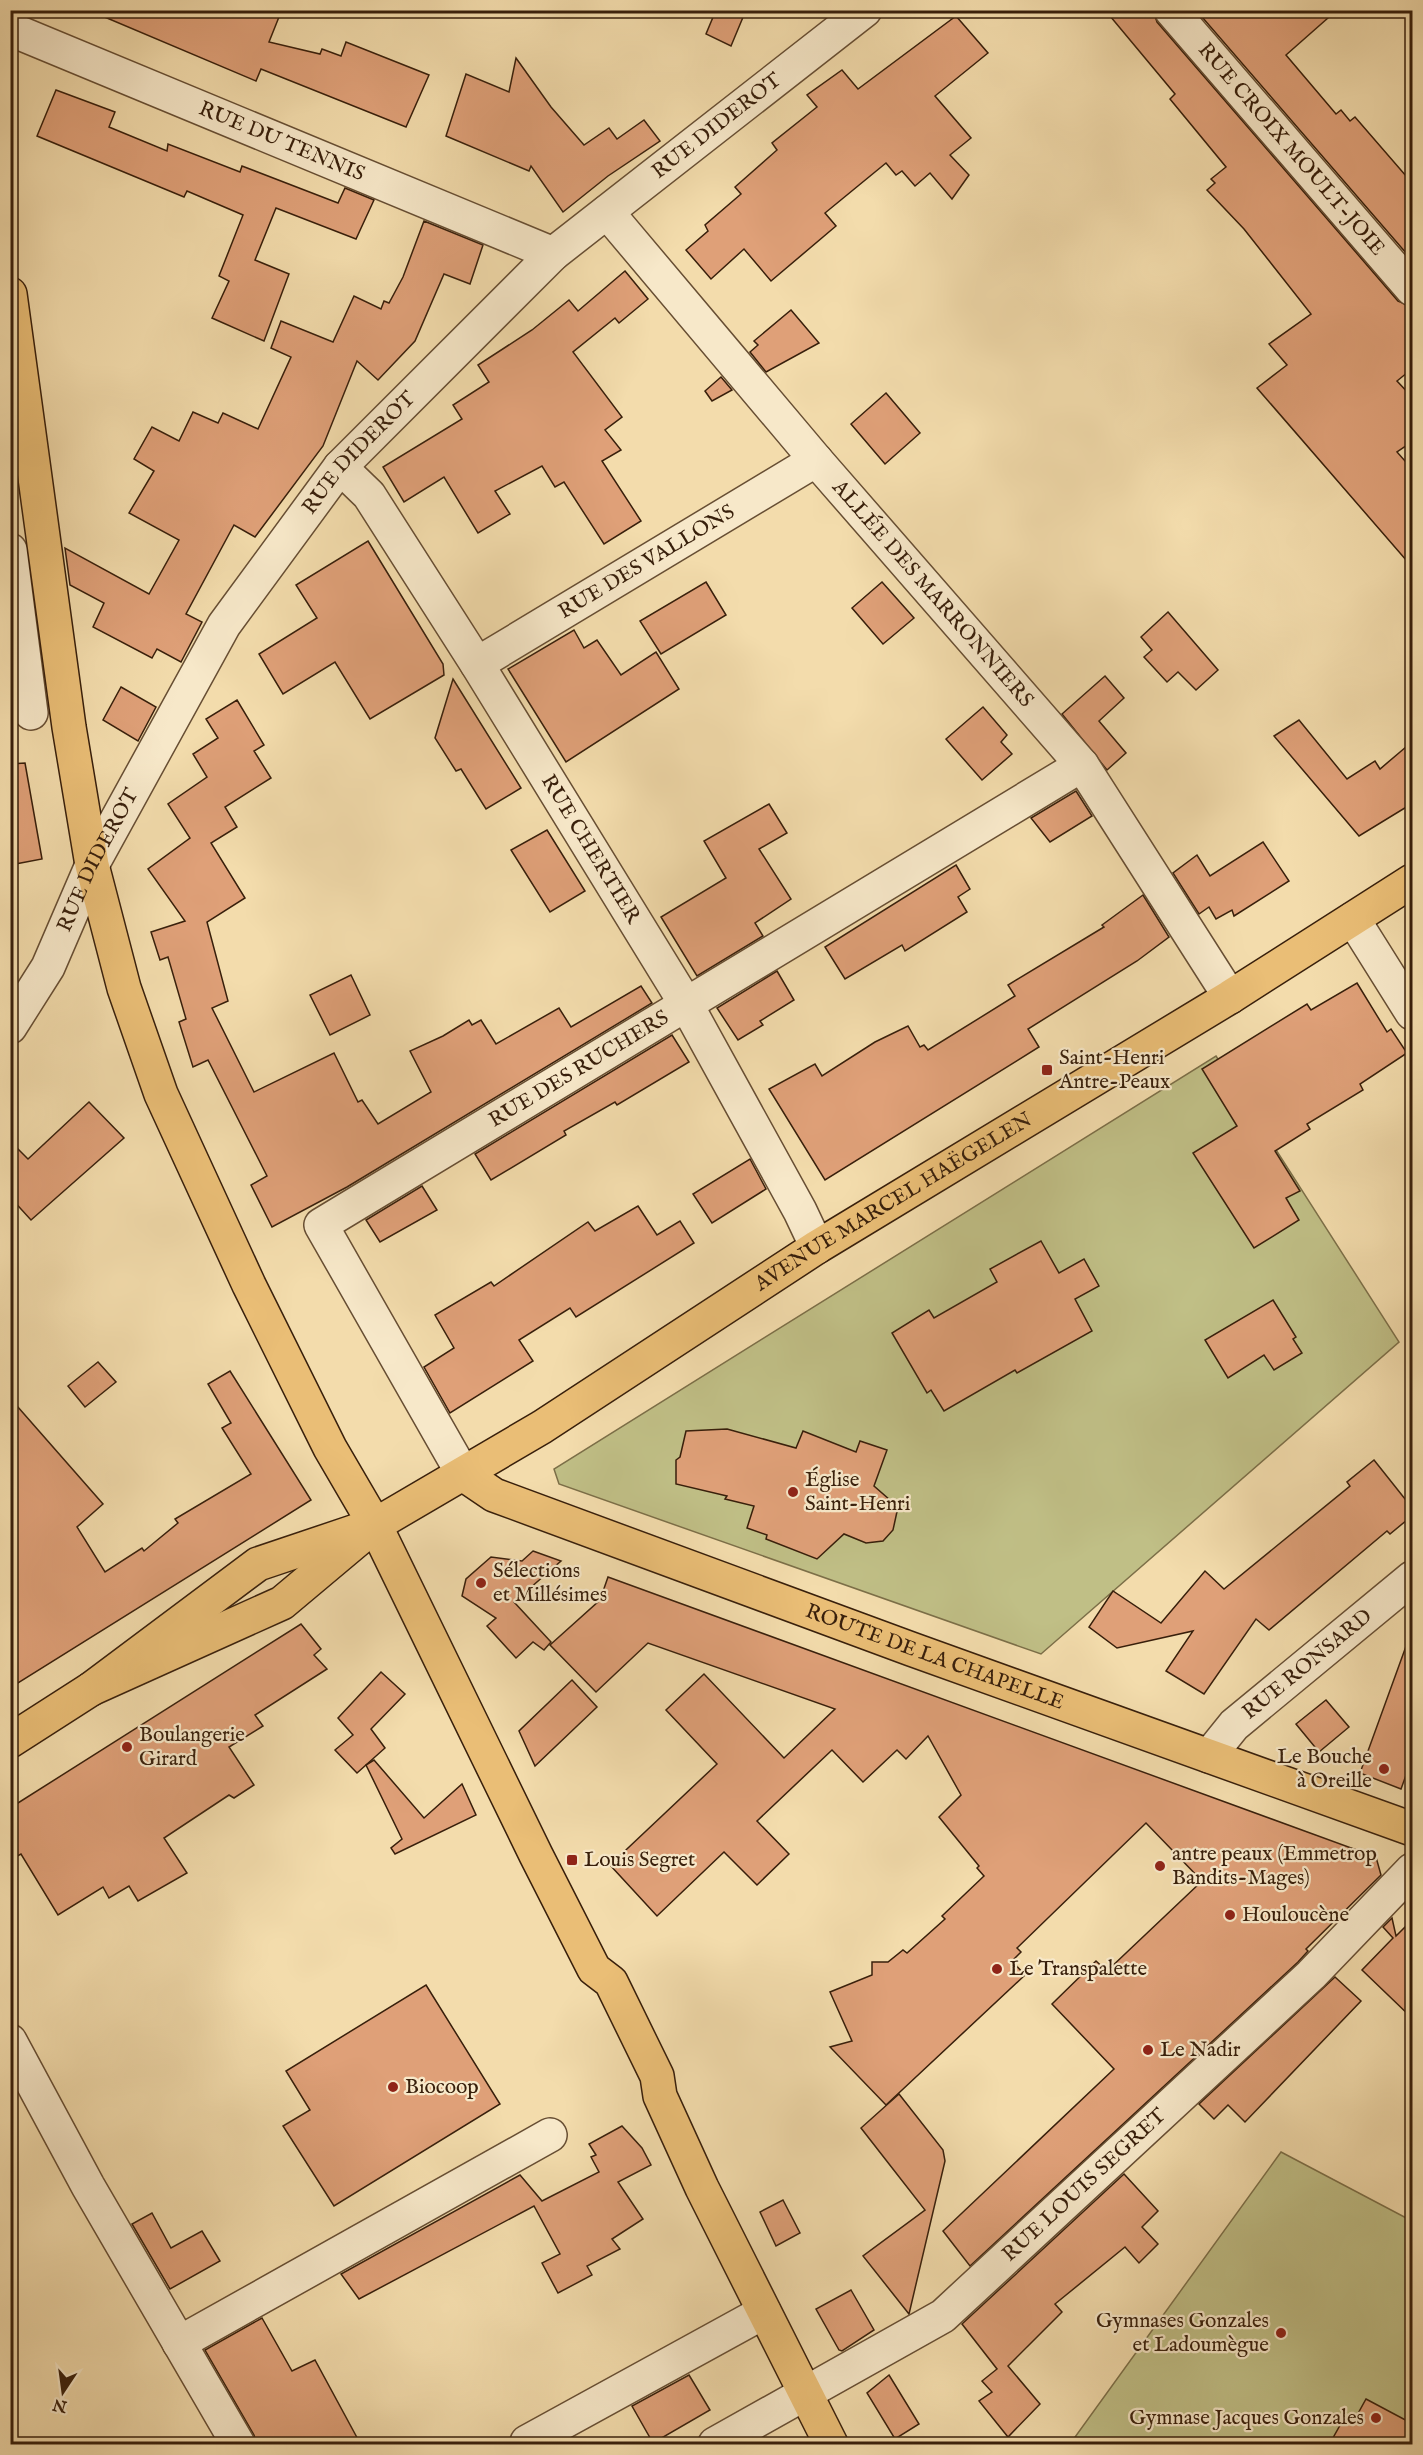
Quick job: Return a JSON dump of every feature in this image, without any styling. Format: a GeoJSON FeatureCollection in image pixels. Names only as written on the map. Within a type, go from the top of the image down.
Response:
{"type":"FeatureCollection","features":[{"type":"Feature","properties":{"kind":"main road"},"geometry":{"type":"LineString","coordinates":[[10,294],[69,727],[92,864],[124,988],[161,1094],[249,1285],[334,1455],[375,1525],[594,1969],[611,1982],[657,2076],[660,2096],[831,2445]]}},
{"type":"Feature","properties":{"kind":"main road","name":"AVENUE MARCEL HAËGELEN"},"geometry":{"type":"LineString","coordinates":[[375,1525],[542,1427],[817,1247],[1230,998],[1413,880]]}},
{"type":"Feature","properties":{"kind":"main road","name":"ROUTE DE LA CHAPELLE"},"geometry":{"type":"LineString","coordinates":[[463,1474],[494,1495],[1413,1829]]}},
{"type":"Feature","properties":{"kind":"main road"},"geometry":{"type":"LineString","coordinates":[[91,1689],[282,1603],[375,1525]]}},
{"type":"Feature","properties":{"kind":"main road"},"geometry":{"type":"LineString","coordinates":[[10,1741],[91,1689],[258,1564],[375,1525]]}},
{"type":"Feature","properties":{"kind":"street","name":"RUE DIDEROT"},"geometry":{"type":"LineString","coordinates":[[14,1012],[48,967],[92,864],[224,625],[340,467],[553,254],[865,10]]}},
{"type":"Feature","properties":{"kind":"street","name":"RUE CROIX MOULT-JOIE"},"geometry":{"type":"LineString","coordinates":[[1172,10],[1413,289]]}},
{"type":"Feature","properties":{"kind":"street","name":"RUE DU TENNIS"},"geometry":{"type":"LineString","coordinates":[[10,29],[553,254]]}},
{"type":"Feature","properties":{"kind":"street","name":"ALLÉE DES MARRONNIERS"},"geometry":{"type":"LineString","coordinates":[[607,212],[816,460],[1082,765],[1230,998]]}},
{"type":"Feature","properties":{"kind":"street","name":"RUE DES VALLONS"},"geometry":{"type":"LineString","coordinates":[[477,663],[816,460]]}},
{"type":"Feature","properties":{"kind":"street","name":"RUE CHERTIER"},"geometry":{"type":"LineString","coordinates":[[340,467],[369,495],[477,663],[686,1005],[800,1210],[817,1247]]}},
{"type":"Feature","properties":{"kind":"street"},"geometry":{"type":"LineString","coordinates":[[10,550],[21,708],[69,727]]}},
{"type":"Feature","properties":{"kind":"street","name":"RUE DES RUCHERS"},"geometry":{"type":"LineString","coordinates":[[463,1474],[321,1225],[1082,765]]}},
{"type":"Feature","properties":{"kind":"street"},"geometry":{"type":"LineString","coordinates":[[1353,919],[1413,1013]]}},
{"type":"Feature","properties":{"kind":"street","name":"RUE RONSARD"},"geometry":{"type":"LineString","coordinates":[[1209,1756],[1234,1725],[1413,1578]]}},
{"type":"Feature","properties":{"kind":"street","name":"RUE LOUIS SEGRET"},"geometry":{"type":"LineString","coordinates":[[715,2445],[943,2316],[1311,1975],[1413,1870]]}},
{"type":"Feature","properties":{"kind":"street"},"geometry":{"type":"LineString","coordinates":[[10,2041],[88,2186],[238,2445]]}},
{"type":"Feature","properties":{"kind":"street"},"geometry":{"type":"LineString","coordinates":[[180,2343],[550,2135]]}},
{"type":"Feature","properties":{"kind":"street"},"geometry":{"type":"LineString","coordinates":[[527,2442],[764,2312]]}},
{"type":"Feature","properties":{"kind":"shaded area"},"geometry":{"type":"Polygon","coordinates":[[[1216,1056],[1399,1342],[1041,1654],[559,1484],[554,1469],[1216,1056]]]}},
{"type":"Feature","properties":{"kind":"shaded area","name":"Gymnases Gonzales et Ladoumègue"},"geometry":{"type":"Polygon","coordinates":[[[1281,2152],[1412,2221],[1412,2444],[1070,2444],[1281,2152]]]}},
{"type":"Feature","properties":{"kind":"building"},"geometry":{"type":"Polygon","coordinates":[[[88,10],[262,10],[279,17],[269,42],[320,54],[322,49],[341,56],[346,42],[429,75],[406,127],[261,69],[256,81],[88,10]]]}},
{"type":"Feature","properties":{"kind":"building"},"geometry":{"type":"Polygon","coordinates":[[[716,10],[746,10],[731,46],[706,34],[716,10]]]}},
{"type":"Feature","properties":{"kind":"building"},"geometry":{"type":"Polygon","coordinates":[[[1105,10],[1153,10],[1157,22],[1398,301],[1413,307],[1413,368],[1397,381],[1413,398],[1413,441],[1397,452],[1413,470],[1413,568],[1257,388],[1287,365],[1269,344],[1311,314],[1244,229],[1207,190],[1215,183],[1211,179],[1226,167],[1170,99],[1175,94],[1105,10]]]}},
{"type":"Feature","properties":{"kind":"building"},"geometry":{"type":"Polygon","coordinates":[[[1196,10],[1337,10],[1286,55],[1336,114],[1341,110],[1350,121],[1355,117],[1413,184],[1413,261],[1196,10]]]}},
{"type":"Feature","properties":{"kind":"building"},"geometry":{"type":"Polygon","coordinates":[[[956,16],[988,53],[935,96],[971,138],[950,155],[969,175],[952,199],[930,173],[915,186],[902,171],[896,175],[886,163],[825,213],[836,226],[771,281],[744,249],[711,279],[686,250],[708,231],[705,225],[741,194],[735,187],[777,150],[772,143],[817,107],[807,95],[842,70],[858,89],[956,16]]]}},
{"type":"Feature","properties":{"kind":"building"},"geometry":{"type":"Polygon","coordinates":[[[516,58],[551,107],[584,145],[609,128],[617,139],[644,120],[660,141],[608,176],[563,212],[531,166],[529,171],[446,136],[466,74],[509,92],[516,58]]]}},
{"type":"Feature","properties":{"kind":"building"},"geometry":{"type":"Polygon","coordinates":[[[56,90],[115,112],[109,127],[167,151],[168,144],[240,172],[242,166],[338,203],[345,188],[374,200],[356,239],[276,208],[255,260],[289,274],[264,341],[212,318],[229,281],[219,276],[243,215],[187,191],[184,197],[37,136],[56,90]]]}},
{"type":"Feature","properties":{"kind":"building"},"geometry":{"type":"Polygon","coordinates":[[[424,221],[483,245],[470,284],[444,274],[415,341],[378,380],[357,361],[323,446],[255,537],[234,525],[186,614],[202,622],[181,662],[157,649],[152,658],[93,627],[104,603],[70,585],[65,548],[149,594],[179,540],[129,513],[154,471],[134,459],[152,427],[179,441],[193,412],[218,423],[223,413],[258,429],[291,357],[271,348],[281,321],[333,342],[354,296],[381,309],[384,301],[389,303],[403,277],[424,221]]]}},
{"type":"Feature","properties":{"kind":"building"},"geometry":{"type":"Polygon","coordinates":[[[625,271],[648,299],[619,323],[615,318],[573,352],[622,417],[605,430],[621,450],[602,461],[641,521],[604,544],[564,482],[555,487],[542,466],[495,491],[510,514],[478,533],[444,477],[404,502],[383,467],[462,419],[453,405],[489,382],[478,365],[532,330],[569,300],[578,311],[625,271]]]}},
{"type":"Feature","properties":{"kind":"building"},"geometry":{"type":"Polygon","coordinates":[[[791,310],[819,343],[766,372],[750,352],[758,345],[754,341],[791,310]]]}},
{"type":"Feature","properties":{"kind":"building"},"geometry":{"type":"Polygon","coordinates":[[[721,377],[732,390],[712,401],[705,391],[721,377]]]}},
{"type":"Feature","properties":{"kind":"building"},"geometry":{"type":"Polygon","coordinates":[[[886,393],[920,433],[885,464],[851,424],[886,393]]]}},
{"type":"Feature","properties":{"kind":"building"},"geometry":{"type":"Polygon","coordinates":[[[368,541],[443,664],[444,675],[370,719],[335,662],[283,694],[259,654],[317,618],[296,585],[368,541]]]}},
{"type":"Feature","properties":{"kind":"building"},"geometry":{"type":"Polygon","coordinates":[[[706,582],[726,615],[661,654],[640,621],[706,582]]]}},
{"type":"Feature","properties":{"kind":"building"},"geometry":{"type":"Polygon","coordinates":[[[882,582],[914,618],[883,644],[852,608],[882,582]]]}},
{"type":"Feature","properties":{"kind":"building"},"geometry":{"type":"Polygon","coordinates":[[[1168,612],[1218,670],[1196,690],[1178,672],[1167,682],[1144,657],[1152,650],[1141,637],[1168,612]]]}},
{"type":"Feature","properties":{"kind":"building"},"geometry":{"type":"Polygon","coordinates":[[[574,630],[584,648],[597,640],[621,675],[656,652],[679,689],[566,762],[508,669],[574,630]]]}},
{"type":"Feature","properties":{"kind":"building"},"geometry":{"type":"Polygon","coordinates":[[[1105,676],[1124,698],[1099,721],[1126,753],[1107,770],[1062,714],[1105,676]]]}},
{"type":"Feature","properties":{"kind":"building"},"geometry":{"type":"Polygon","coordinates":[[[453,679],[521,788],[486,809],[461,769],[456,771],[435,738],[453,679]]]}},
{"type":"Feature","properties":{"kind":"building"},"geometry":{"type":"Polygon","coordinates":[[[121,687],[156,707],[138,741],[103,720],[121,687]]]}},
{"type":"Feature","properties":{"kind":"building"},"geometry":{"type":"Polygon","coordinates":[[[237,700],[264,745],[254,751],[271,778],[225,807],[237,827],[211,843],[245,898],[207,922],[228,1001],[212,1008],[254,1092],[334,1053],[358,1102],[362,1100],[378,1124],[431,1092],[410,1051],[443,1036],[469,1020],[472,1025],[481,1020],[496,1044],[559,1008],[571,1027],[641,986],[652,1003],[347,1187],[272,1227],[251,1185],[267,1176],[208,1060],[193,1067],[179,1022],[186,1019],[168,957],[160,960],[151,932],[185,921],[148,869],[190,838],[168,804],[207,777],[193,754],[218,738],[206,719],[237,700]]]}},
{"type":"Feature","properties":{"kind":"building"},"geometry":{"type":"Polygon","coordinates":[[[983,707],[1007,735],[1001,742],[1012,754],[982,780],[946,739],[983,707]]]}},
{"type":"Feature","properties":{"kind":"building"},"geometry":{"type":"Polygon","coordinates":[[[1299,720],[1347,779],[1375,761],[1380,769],[1413,741],[1413,803],[1359,836],[1274,736],[1299,720]]]}},
{"type":"Feature","properties":{"kind":"building"},"geometry":{"type":"Polygon","coordinates":[[[25,763],[42,859],[10,865],[10,764],[25,763]]]}},
{"type":"Feature","properties":{"kind":"building"},"geometry":{"type":"Polygon","coordinates":[[[1076,791],[1092,816],[1050,842],[1031,818],[1076,791]]]}},
{"type":"Feature","properties":{"kind":"building"},"geometry":{"type":"Polygon","coordinates":[[[769,804],[787,833],[759,849],[791,899],[755,923],[763,936],[697,976],[661,917],[726,878],[704,841],[769,804]]]}},
{"type":"Feature","properties":{"kind":"building"},"geometry":{"type":"Polygon","coordinates":[[[547,830],[585,891],[550,912],[511,850],[547,830]]]}},
{"type":"Feature","properties":{"kind":"building"},"geometry":{"type":"Polygon","coordinates":[[[1263,842],[1289,881],[1234,916],[1232,910],[1216,919],[1209,907],[1199,914],[1173,873],[1197,855],[1210,876],[1263,842]]]}},
{"type":"Feature","properties":{"kind":"building"},"geometry":{"type":"Polygon","coordinates":[[[956,865],[970,889],[958,897],[967,912],[905,951],[902,945],[845,979],[825,947],[956,865]]]}},
{"type":"Feature","properties":{"kind":"building"},"geometry":{"type":"Polygon","coordinates":[[[1143,895],[1169,937],[1137,961],[1028,1029],[1039,1047],[825,1180],[769,1089],[815,1064],[822,1076],[875,1042],[908,1026],[920,1047],[924,1045],[928,1050],[1015,996],[1008,985],[1104,927],[1102,925],[1143,895]]]}},
{"type":"Feature","properties":{"kind":"building"},"geometry":{"type":"Polygon","coordinates":[[[777,971],[794,1000],[760,1021],[763,1025],[738,1040],[717,1008],[777,971]]]}},
{"type":"Feature","properties":{"kind":"building"},"geometry":{"type":"Polygon","coordinates":[[[351,975],[370,1015],[330,1035],[310,995],[351,975]]]}},
{"type":"Feature","properties":{"kind":"building"},"geometry":{"type":"Polygon","coordinates":[[[1357,983],[1387,1032],[1391,1029],[1407,1053],[1360,1084],[1363,1090],[1307,1124],[1310,1129],[1275,1151],[1300,1191],[1286,1198],[1299,1220],[1254,1248],[1193,1153],[1237,1126],[1202,1069],[1307,1004],[1311,1010],[1357,983]]]}},
{"type":"Feature","properties":{"kind":"building"},"geometry":{"type":"Polygon","coordinates":[[[672,1035],[689,1062],[617,1105],[615,1102],[564,1131],[566,1135],[491,1180],[475,1154],[672,1035]]]}},
{"type":"Feature","properties":{"kind":"building"},"geometry":{"type":"Polygon","coordinates":[[[89,1102],[124,1138],[31,1220],[10,1197],[10,1141],[28,1159],[89,1102]]]}},
{"type":"Feature","properties":{"kind":"building"},"geometry":{"type":"Polygon","coordinates":[[[750,1159],[766,1189],[712,1223],[693,1194],[750,1159]]]}},
{"type":"Feature","properties":{"kind":"building"},"geometry":{"type":"Polygon","coordinates":[[[422,1186],[437,1210],[380,1242],[366,1220],[422,1186]]]}},
{"type":"Feature","properties":{"kind":"building"},"geometry":{"type":"Polygon","coordinates":[[[638,1206],[657,1235],[680,1221],[694,1243],[576,1317],[570,1308],[519,1340],[533,1361],[450,1413],[424,1367],[454,1348],[435,1315],[491,1282],[494,1286],[588,1222],[595,1231],[638,1206]]]}},
{"type":"Feature","properties":{"kind":"building"},"geometry":{"type":"Polygon","coordinates":[[[1041,1241],[1059,1273],[1084,1259],[1099,1286],[1075,1299],[1092,1331],[1017,1373],[1015,1370],[944,1411],[931,1390],[927,1393],[892,1333],[929,1310],[934,1318],[997,1282],[990,1269],[1041,1241]]]}},
{"type":"Feature","properties":{"kind":"building"},"geometry":{"type":"Polygon","coordinates":[[[1273,1300],[1296,1337],[1293,1339],[1302,1353],[1274,1370],[1264,1355],[1228,1378],[1205,1340],[1273,1300]]]}},
{"type":"Feature","properties":{"kind":"building"},"geometry":{"type":"Polygon","coordinates":[[[98,1362],[116,1382],[85,1407],[68,1386],[98,1362]]]}},
{"type":"Feature","properties":{"kind":"building"},"geometry":{"type":"Polygon","coordinates":[[[230,1371],[311,1500],[10,1688],[10,1398],[103,1504],[77,1527],[105,1572],[142,1548],[144,1551],[178,1523],[175,1519],[251,1474],[222,1428],[231,1423],[208,1384],[230,1371]]]}},
{"type":"Feature","properties":{"kind":"building","name":"Église Saint-Henri"},"geometry":{"type":"Polygon","coordinates":[[[727,1429],[796,1448],[803,1431],[856,1452],[860,1441],[887,1450],[874,1486],[898,1507],[893,1530],[883,1541],[866,1543],[844,1534],[817,1559],[766,1539],[767,1535],[747,1528],[754,1506],[725,1499],[727,1496],[676,1484],[676,1460],[680,1457],[686,1431],[727,1429]]]}},
{"type":"Feature","properties":{"kind":"building"},"geometry":{"type":"Polygon","coordinates":[[[1374,1460],[1413,1509],[1413,1515],[1390,1534],[1387,1531],[1269,1630],[1256,1619],[1204,1694],[1166,1671],[1193,1631],[1117,1648],[1089,1627],[1113,1591],[1161,1623],[1205,1571],[1224,1589],[1350,1486],[1347,1482],[1374,1460]]]}},
{"type":"Feature","properties":{"kind":"building"},"geometry":{"type":"Polygon","coordinates":[[[533,1551],[561,1561],[514,1602],[551,1642],[544,1650],[533,1642],[516,1658],[487,1626],[496,1618],[462,1596],[466,1579],[491,1557],[522,1561],[533,1551]]]}},
{"type":"Feature","properties":{"kind":"building"},"geometry":{"type":"Polygon","coordinates":[[[608,1577],[1376,1857],[1381,1875],[1306,1949],[1308,1951],[1298,1962],[970,2266],[943,2231],[1114,2069],[1052,2004],[1096,1961],[1107,1971],[1202,1881],[1146,1823],[1017,1948],[1021,1952],[1012,1961],[1025,1975],[886,2105],[830,2047],[852,2041],[830,1992],[872,1975],[872,1962],[888,1962],[903,1950],[907,1953],[945,1919],[942,1916],[984,1876],[977,1868],[979,1866],[939,1817],[961,1795],[928,1736],[906,1759],[897,1750],[863,1782],[832,1750],[757,1821],[789,1854],[757,1885],[724,1852],[657,1916],[610,1865],[717,1764],[666,1710],[704,1674],[784,1758],[835,1709],[648,1643],[596,1692],[550,1645],[600,1600],[608,1577]]]}},
{"type":"Feature","properties":{"kind":"building"},"geometry":{"type":"Polygon","coordinates":[[[301,1624],[321,1649],[314,1655],[327,1669],[255,1715],[263,1726],[229,1747],[254,1785],[234,1798],[229,1795],[164,1838],[187,1873],[138,1901],[129,1886],[109,1898],[103,1887],[58,1915],[21,1854],[10,1860],[10,1808],[301,1624]]]}},
{"type":"Feature","properties":{"kind":"building"},"geometry":{"type":"Polygon","coordinates":[[[1409,1638],[1413,1638],[1413,1756],[1401,1789],[1360,1773],[1409,1638]]]}},
{"type":"Feature","properties":{"kind":"building"},"geometry":{"type":"Polygon","coordinates":[[[381,1672],[405,1694],[371,1729],[385,1748],[357,1773],[335,1750],[353,1735],[338,1718],[381,1672]]]}},
{"type":"Feature","properties":{"kind":"building"},"geometry":{"type":"Polygon","coordinates":[[[572,1680],[597,1707],[535,1766],[519,1731],[572,1680]]]}},
{"type":"Feature","properties":{"kind":"building"},"geometry":{"type":"Polygon","coordinates":[[[1326,1700],[1349,1727],[1319,1752],[1296,1724],[1326,1700]]]}},
{"type":"Feature","properties":{"kind":"building"},"geometry":{"type":"Polygon","coordinates":[[[374,1760],[424,1818],[462,1784],[476,1815],[395,1854],[391,1848],[402,1839],[366,1765],[374,1760]]]}},
{"type":"Feature","properties":{"kind":"building"},"geometry":{"type":"Polygon","coordinates":[[[1392,1918],[1396,1936],[1413,1919],[1413,2019],[1362,1970],[1393,1938],[1383,1927],[1392,1918]]]}},
{"type":"Feature","properties":{"kind":"building"},"geometry":{"type":"Polygon","coordinates":[[[1335,1977],[1361,2001],[1245,2122],[1228,2105],[1214,2119],[1199,2104],[1335,1977]]]}},
{"type":"Feature","properties":{"kind":"building","name":"Biocoop"},"geometry":{"type":"Polygon","coordinates":[[[426,1985],[500,2104],[334,2206],[283,2126],[310,2110],[286,2071],[426,1985]]]}},
{"type":"Feature","properties":{"kind":"building"},"geometry":{"type":"Polygon","coordinates":[[[899,2094],[943,2150],[945,2161],[909,2314],[863,2256],[925,2210],[861,2128],[899,2094]]]}},
{"type":"Feature","properties":{"kind":"building"},"geometry":{"type":"Polygon","coordinates":[[[622,2126],[642,2148],[651,2165],[618,2182],[643,2219],[612,2239],[620,2249],[587,2266],[592,2275],[558,2293],[542,2263],[560,2254],[534,2206],[359,2299],[341,2274],[520,2175],[542,2201],[599,2172],[591,2157],[596,2155],[589,2144],[622,2126]]]}},
{"type":"Feature","properties":{"kind":"building"},"geometry":{"type":"Polygon","coordinates":[[[1124,2174],[1158,2211],[1142,2227],[1158,2244],[1139,2263],[1125,2247],[1055,2304],[1062,2312],[1008,2366],[1040,2404],[1008,2437],[979,2401],[992,2392],[982,2381],[997,2369],[962,2324],[1124,2174]]]}},
{"type":"Feature","properties":{"kind":"building"},"geometry":{"type":"Polygon","coordinates":[[[783,2200],[800,2233],[776,2246],[760,2212],[783,2200]]]}},
{"type":"Feature","properties":{"kind":"building"},"geometry":{"type":"Polygon","coordinates":[[[152,2213],[171,2248],[202,2231],[220,2261],[170,2289],[132,2224],[152,2213]]]}},
{"type":"Feature","properties":{"kind":"building"},"geometry":{"type":"Polygon","coordinates":[[[851,2290],[874,2330],[842,2351],[839,2350],[816,2309],[851,2290]]]}},
{"type":"Feature","properties":{"kind":"building"},"geometry":{"type":"Polygon","coordinates":[[[262,2318],[292,2371],[315,2360],[361,2445],[257,2445],[254,2435],[205,2350],[262,2318]]]}},
{"type":"Feature","properties":{"kind":"building"},"geometry":{"type":"Polygon","coordinates":[[[689,2375],[710,2410],[653,2443],[632,2406],[689,2375]]]}},
{"type":"Feature","properties":{"kind":"building"},"geometry":{"type":"Polygon","coordinates":[[[889,2375],[919,2424],[895,2439],[867,2393],[889,2375]]]}},
{"type":"Feature","properties":{"kind":"building","name":"Gymnase Jacques Gonzales"},"geometry":{"type":"Polygon","coordinates":[[[1366,2399],[1413,2424],[1413,2445],[1329,2445],[1343,2420],[1356,2417],[1366,2399]]]}},
{"type":"Feature","properties":{"kind":"place","name":"Saint-Henri Antre-Peaux"},"geometry":{"type":"Point","coordinates":[1047,1070]}},
{"type":"Feature","properties":{"kind":"place","name":"Église Saint-Henri"},"geometry":{"type":"Point","coordinates":[793,1492]}},
{"type":"Feature","properties":{"kind":"place","name":"Sélections et Millésimes"},"geometry":{"type":"Point","coordinates":[481,1583]}},
{"type":"Feature","properties":{"kind":"place","name":"Boulangerie Girard"},"geometry":{"type":"Point","coordinates":[127,1747]}},
{"type":"Feature","properties":{"kind":"place","name":"Le Bouche à Oreille"},"geometry":{"type":"Point","coordinates":[1384,1769]}},
{"type":"Feature","properties":{"kind":"place","name":"Louis Segret"},"geometry":{"type":"Point","coordinates":[572,1860]}},
{"type":"Feature","properties":{"kind":"place","name":"antre peaux (Emmetrop Bandits-Mages)"},"geometry":{"type":"Point","coordinates":[1160,1866]}},
{"type":"Feature","properties":{"kind":"place","name":"Houloucène"},"geometry":{"type":"Point","coordinates":[1230,1915]}},
{"type":"Feature","properties":{"kind":"place","name":"Le Transpalette"},"geometry":{"type":"Point","coordinates":[997,1969]}},
{"type":"Feature","properties":{"kind":"place","name":"Le Nadir"},"geometry":{"type":"Point","coordinates":[1148,2050]}},
{"type":"Feature","properties":{"kind":"place","name":"Biocoop"},"geometry":{"type":"Point","coordinates":[393,2087]}},
{"type":"Feature","properties":{"kind":"place","name":"Gymnases Gonzales et Ladoumègue"},"geometry":{"type":"Point","coordinates":[1281,2333]}},
{"type":"Feature","properties":{"kind":"place","name":"Gymnase Jacques Gonzales"},"geometry":{"type":"Point","coordinates":[1376,2418]}}]}
